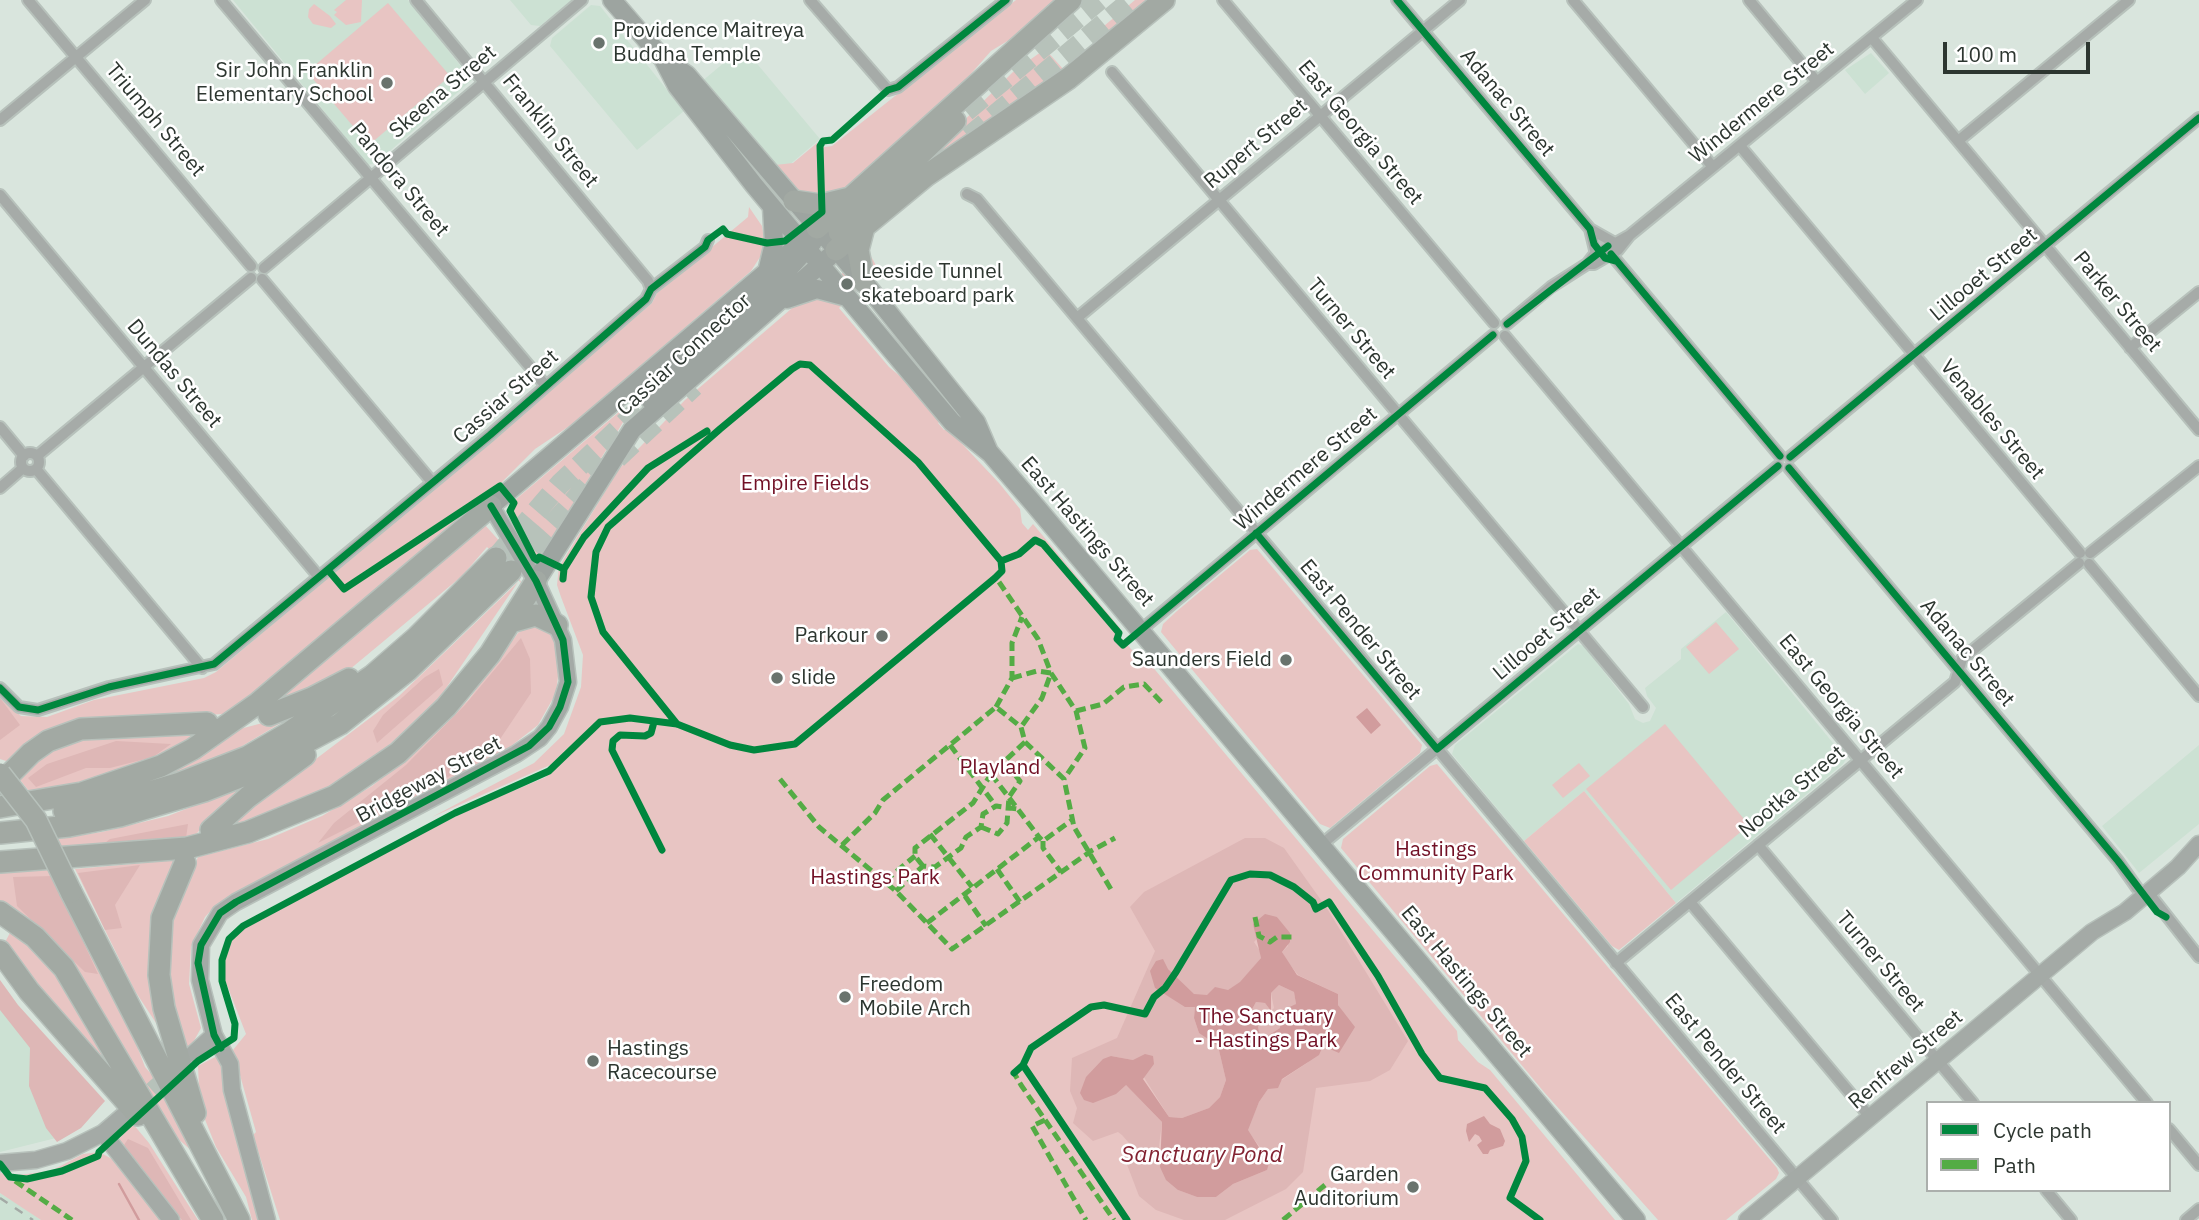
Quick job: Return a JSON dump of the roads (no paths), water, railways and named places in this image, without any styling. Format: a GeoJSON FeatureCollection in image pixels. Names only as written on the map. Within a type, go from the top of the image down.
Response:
{"type":"FeatureCollection","features":[{"type":"Feature","properties":{"kind":"highway"},"geometry":{"type":"LineString","coordinates":[[819,243],[852,197],[1071,0]]}},
{"type":"Feature","properties":{"kind":"highway"},"geometry":{"type":"LineString","coordinates":[[819,243],[864,227],[927,174],[1078,72],[1164,0]]}},
{"type":"Feature","properties":{"kind":"highway"},"geometry":{"type":"LineString","coordinates":[[819,243],[953,122],[976,98],[987,78]]}},
{"type":"Feature","properties":{"kind":"highway"},"geometry":{"type":"LineString","coordinates":[[794,201],[831,204],[852,197]]}},
{"type":"Feature","properties":{"kind":"highway"},"geometry":{"type":"LineString","coordinates":[[864,227],[858,250],[864,282]]}},
{"type":"Feature","properties":{"kind":"highway"},"geometry":{"type":"LineString","coordinates":[[6,819],[161,766],[214,736],[258,703],[491,506]]}},
{"type":"Feature","properties":{"kind":"highway"},"geometry":{"type":"LineString","coordinates":[[211,830],[408,670],[503,564],[338,686],[269,715]]}},
{"type":"Feature","properties":{"kind":"highway"},"geometry":{"type":"LineString","coordinates":[[0,862],[187,848],[248,832],[302,812],[370,774],[427,727],[474,674],[536,581]]}},
{"type":"Feature","properties":{"kind":"highway"},"geometry":{"type":"LineString","coordinates":[[6,819],[136,796],[180,783],[247,757],[334,704],[372,676],[447,608]]}},
{"type":"Feature","properties":{"kind":"highway"},"geometry":{"type":"LineString","coordinates":[[511,622],[536,615],[557,625]]}},
{"type":"Feature","properties":{"kind":"highway"},"geometry":{"type":"LineString","coordinates":[[0,784],[31,752],[73,732],[102,726],[206,723]]}},
{"type":"Feature","properties":{"kind":"highway"},"geometry":{"type":"LineString","coordinates":[[6,819],[120,816],[204,792],[245,775],[340,724]]}},
{"type":"Feature","properties":{"kind":"highway"},"geometry":{"type":"LineString","coordinates":[[0,774],[36,820],[239,1220]]}},
{"type":"Feature","properties":{"kind":"highway"},"geometry":{"type":"LineString","coordinates":[[185,863],[162,918],[159,975],[173,1039],[213,1165]]}},
{"type":"Feature","properties":{"kind":"highway"},"geometry":{"type":"LineString","coordinates":[[1,912],[35,937],[64,968],[213,1220]]}},
{"type":"Feature","properties":{"kind":"highway"},"geometry":{"type":"LineString","coordinates":[[0,951],[29,991],[127,1101],[204,1220]]}},
{"type":"Feature","properties":{"kind":"main road","name":"East Hastings Street"},"geometry":{"type":"LineString","coordinates":[[612,0],[663,60],[677,86],[772,207],[864,282],[976,422],[990,453]]}},
{"type":"Feature","properties":{"kind":"main road","name":"East Hastings Street"},"geometry":{"type":"LineString","coordinates":[[663,60],[687,75],[794,201],[819,243]]}},
{"type":"Feature","properties":{"kind":"main road"},"geometry":{"type":"LineString","coordinates":[[767,272],[774,243],[772,207]]}},
{"type":"Feature","properties":{"kind":"main road"},"geometry":{"type":"LineString","coordinates":[[819,243],[820,265]]}},
{"type":"Feature","properties":{"kind":"main road"},"geometry":{"type":"LineString","coordinates":[[632,430],[673,374],[819,243]]}},
{"type":"Feature","properties":{"kind":"main road","name":"Cassiar Connector"},"geometry":{"type":"LineString","coordinates":[[491,506],[767,272],[819,243]]}},
{"type":"Feature","properties":{"kind":"main road","name":"East Hastings Street"},"geometry":{"type":"LineString","coordinates":[[820,265],[952,422],[990,453],[1636,1220]]}},
{"type":"Feature","properties":{"kind":"main road","name":"Cassiar Connector"},"geometry":{"type":"LineString","coordinates":[[536,581],[632,430],[820,265]]}},
{"type":"Feature","properties":{"kind":"main road"},"geometry":{"type":"LineString","coordinates":[[775,305],[800,293],[817,289],[848,298]]}},
{"type":"Feature","properties":{"kind":"street","name":"Triumph Street"},"geometry":{"type":"LineString","coordinates":[[28,0],[251,266],[259,264],[259,275]]}},
{"type":"Feature","properties":{"kind":"street"},"geometry":{"type":"LineString","coordinates":[[0,120],[145,0]]}},
{"type":"Feature","properties":{"kind":"street","name":"Pandora Street"},"geometry":{"type":"LineString","coordinates":[[221,0],[546,386]]}},
{"type":"Feature","properties":{"kind":"street","name":"Franklin Street"},"geometry":{"type":"LineString","coordinates":[[416,0],[648,281],[651,289]]}},
{"type":"Feature","properties":{"kind":"street","name":"Skeena Street"},"geometry":{"type":"LineString","coordinates":[[37,456],[259,275],[582,0]]}},
{"type":"Feature","properties":{"kind":"street"},"geometry":{"type":"LineString","coordinates":[[810,0],[888,90],[898,87],[1006,0]]}},
{"type":"Feature","properties":{"kind":"street","name":"East Georgia Street"},"geometry":{"type":"LineString","coordinates":[[1223,0],[1494,323]]}},
{"type":"Feature","properties":{"kind":"street","name":"Adanac Street"},"geometry":{"type":"LineString","coordinates":[[1397,0],[1590,229],[1614,242]]}},
{"type":"Feature","properties":{"kind":"street","name":"Rupert Street"},"geometry":{"type":"LineString","coordinates":[[1077,318],[1460,0]]}},
{"type":"Feature","properties":{"kind":"street"},"geometry":{"type":"LineString","coordinates":[[1573,0],[1713,167]]}},
{"type":"Feature","properties":{"kind":"street"},"geometry":{"type":"LineString","coordinates":[[1749,0],[1817,82]]}},
{"type":"Feature","properties":{"kind":"street","name":"Windermere Street"},"geometry":{"type":"LineString","coordinates":[[1506,330],[1552,286],[1587,264],[1614,242],[1630,235],[1917,0]]}},
{"type":"Feature","properties":{"kind":"street"},"geometry":{"type":"LineString","coordinates":[[1958,141],[2129,0]]}},
{"type":"Feature","properties":{"kind":"street","name":"Parker Street"},"geometry":{"type":"LineString","coordinates":[[1872,38],[2199,430]]}},
{"type":"Feature","properties":{"kind":"street","name":"Turner Street"},"geometry":{"type":"LineString","coordinates":[[1112,72],[1643,707]]}},
{"type":"Feature","properties":{"kind":"street","name":"Lillooet Street"},"geometry":{"type":"LineString","coordinates":[[1321,845],[2199,118]]}},
{"type":"Feature","properties":{"kind":"street","name":"Venables Street"},"geometry":{"type":"LineString","coordinates":[[1740,146],[2199,696]]}},
{"type":"Feature","properties":{"kind":"street","name":"East Pender Street"},"geometry":{"type":"LineString","coordinates":[[967,194],[977,199],[1832,1220]]}},
{"type":"Feature","properties":{"kind":"street","name":"Dundas Street"},"geometry":{"type":"LineString","coordinates":[[0,195],[319,577]]}},
{"type":"Feature","properties":{"kind":"street","name":"Adanac Street"},"geometry":{"type":"LineString","coordinates":[[1590,229],[1596,254]]}},
{"type":"Feature","properties":{"kind":"street","name":"Windermere Street"},"geometry":{"type":"LineString","coordinates":[[1587,264],[1594,264],[1623,246],[1630,235]]}},
{"type":"Feature","properties":{"kind":"street","name":"Cassiar Street"},"geometry":{"type":"LineString","coordinates":[[202,668],[214,664],[546,386],[646,299],[651,289],[705,247],[708,240]]}},
{"type":"Feature","properties":{"kind":"street","name":"Adanac Street"},"geometry":{"type":"LineString","coordinates":[[1611,254],[2143,890],[2157,912],[2166,917],[2199,957]]}},
{"type":"Feature","properties":{"kind":"street"},"geometry":{"type":"LineString","coordinates":[[259,275],[432,482]]}},
{"type":"Feature","properties":{"kind":"street"},"geometry":{"type":"LineString","coordinates":[[2130,348],[2199,292]]}},
{"type":"Feature","properties":{"kind":"street"},"geometry":{"type":"LineString","coordinates":[[1501,321],[1506,330],[1499,338],[1493,335],[1491,329],[1494,323],[1501,321]]}},
{"type":"Feature","properties":{"kind":"street","name":"East Georgia Street"},"geometry":{"type":"LineString","coordinates":[[1506,330],[1681,545],[2145,1101]]}},
{"type":"Feature","properties":{"kind":"street","name":"Windermere Street"},"geometry":{"type":"LineString","coordinates":[[1141,630],[1493,335]]}},
{"type":"Feature","properties":{"kind":"street"},"geometry":{"type":"LineString","coordinates":[[0,427],[24,456]]}},
{"type":"Feature","properties":{"kind":"street"},"geometry":{"type":"LineString","coordinates":[[31,453],[37,456],[39,463],[36,469],[30,471],[23,468],[21,461],[24,456],[31,453]]}},
{"type":"Feature","properties":{"kind":"street","name":"Nootka Street"},"geometry":{"type":"LineString","coordinates":[[1616,963],[1955,682],[1962,659],[2199,467]]}},
{"type":"Feature","properties":{"kind":"street"},"geometry":{"type":"LineString","coordinates":[[0,488],[23,468]]}},
{"type":"Feature","properties":{"kind":"street"},"geometry":{"type":"LineString","coordinates":[[0,688],[15,704],[34,710],[108,687],[202,668],[36,469]]}},
{"type":"Feature","properties":{"kind":"street","name":"Bridgeway Street"},"geometry":{"type":"LineString","coordinates":[[267,1220],[232,1090],[230,1064],[214,1035],[198,963],[201,945],[220,914],[236,902],[516,754],[540,738],[561,707],[568,682],[567,657],[557,625],[536,581],[491,506]]}},
{"type":"Feature","properties":{"kind":"street","name":"Turner Street"},"geometry":{"type":"LineString","coordinates":[[1759,845],[1971,1101]]}},
{"type":"Feature","properties":{"kind":"street","name":"Renfrew Street"},"geometry":{"type":"LineString","coordinates":[[1747,1220],[2092,933],[2113,922],[2170,860],[2197,846]]}},
{"type":"Feature","properties":{"kind":"street"},"geometry":{"type":"LineString","coordinates":[[1690,902],[1870,1117]]}},
{"type":"Feature","properties":{"kind":"street"},"geometry":{"type":"LineString","coordinates":[[193,1054],[214,1035]]}},
{"type":"Feature","properties":{"kind":"street"},"geometry":{"type":"LineString","coordinates":[[0,1163],[45,1158],[67,1151],[103,1133],[124,1115]]}},
{"type":"Feature","properties":{"kind":"street"},"geometry":{"type":"LineString","coordinates":[[2171,1131],[2199,1165]]}},
{"type":"Feature","properties":{"kind":"street"},"geometry":{"type":"LineString","coordinates":[[103,1133],[172,1220]]}},
{"type":"Feature","properties":{"kind":"street"},"geometry":{"type":"LineString","coordinates":[[2048,1192],[2071,1220]]}},
{"type":"Feature","properties":{"kind":"street"},"geometry":{"type":"LineString","coordinates":[[2186,1220],[2199,1209]]}},
{"type":"Feature","properties":{"kind":"water"},"geometry":{"type":"Polygon","coordinates":[[[1367,708],[1381,725],[1371,734],[1356,717],[1367,708]]]}},
{"type":"Feature","properties":{"kind":"water","name":"Sanctuary Pond"},"geometry":{"type":"Polygon","coordinates":[[[1265,914],[1277,917],[1290,933],[1290,942],[1282,952],[1297,975],[1338,994],[1338,1005],[1355,1027],[1339,1053],[1323,1046],[1319,1055],[1282,1079],[1278,1088],[1268,1089],[1259,1102],[1248,1130],[1269,1163],[1267,1170],[1233,1184],[1216,1197],[1197,1197],[1178,1190],[1166,1180],[1160,1167],[1162,1122],[1126,1085],[1116,1094],[1093,1103],[1084,1100],[1080,1093],[1086,1077],[1103,1059],[1111,1056],[1133,1060],[1145,1054],[1153,1056],[1154,1064],[1143,1079],[1169,1117],[1182,1118],[1209,1108],[1220,1097],[1226,1080],[1218,1046],[1199,1033],[1194,1018],[1195,1007],[1185,1007],[1155,988],[1150,971],[1156,961],[1163,959],[1168,969],[1194,994],[1207,995],[1215,987],[1228,990],[1240,982],[1261,958],[1253,924],[1265,914]],[[1279,985],[1271,993],[1271,1011],[1265,1003],[1256,1002],[1250,1013],[1257,1021],[1259,1032],[1266,1037],[1280,1028],[1281,1011],[1296,1004],[1294,992],[1279,985]]]}},
{"type":"Feature","properties":{"kind":"water"},"geometry":{"type":"Polygon","coordinates":[[[1484,1116],[1490,1124],[1500,1129],[1505,1141],[1503,1146],[1490,1150],[1488,1154],[1483,1154],[1477,1145],[1482,1141],[1479,1136],[1475,1134],[1469,1142],[1466,1131],[1467,1124],[1484,1116]]]}},
{"type":"Feature","properties":{"kind":"waterway"},"geometry":{"type":"LineString","coordinates":[[119,1184],[139,1220]]}},
{"type":"Feature","properties":{"kind":"tunnel"},"geometry":{"type":"LineString","coordinates":[[942,131],[1099,0]]}},
{"type":"Feature","properties":{"kind":"tunnel"},"geometry":{"type":"LineString","coordinates":[[969,137],[1132,0]]}},
{"type":"Feature","properties":{"kind":"tunnel"},"geometry":{"type":"LineString","coordinates":[[511,571],[588,485],[694,386]]}},
{"type":"Feature","properties":{"kind":"tunnel"},"geometry":{"type":"LineString","coordinates":[[496,558],[560,484],[663,387]]}},
{"type":"Feature","properties":{"kind":"tunnel"},"geometry":{"type":"LineString","coordinates":[[134,1106],[174,1070]]}},
{"type":"Feature","properties":{"kind":"railway"},"geometry":{"type":"LineString","coordinates":[[0,1198],[33,1220]]}},
{"type":"Feature","properties":{"kind":"place","name":"Providence Maitreya Buddha Temple"},"geometry":{"type":"Point","coordinates":[599,43]}},
{"type":"Feature","properties":{"kind":"place","name":"Sir John Franklin Elementary School"},"geometry":{"type":"Point","coordinates":[387,83]}},
{"type":"Feature","properties":{"kind":"place","name":"Leeside Tunnel skateboard park"},"geometry":{"type":"Point","coordinates":[847,284]}},
{"type":"Feature","properties":{"kind":"place","name":"Parkour"},"geometry":{"type":"Point","coordinates":[882,636]}},
{"type":"Feature","properties":{"kind":"place","name":"Saunders Field"},"geometry":{"type":"Point","coordinates":[1286,660]}},
{"type":"Feature","properties":{"kind":"place","name":"slide"},"geometry":{"type":"Point","coordinates":[777,678]}},
{"type":"Feature","properties":{"kind":"place","name":"Freedom Mobile Arch"},"geometry":{"type":"Point","coordinates":[845,997]}},
{"type":"Feature","properties":{"kind":"place","name":"Hastings Racecourse"},"geometry":{"type":"Point","coordinates":[593,1061]}},
{"type":"Feature","properties":{"kind":"place","name":"Garden Auditorium"},"geometry":{"type":"Point","coordinates":[1413,1187]}},
{"type":"Feature","properties":{"kind":"park label","name":"Empire Fields"},"geometry":{"type":"Point","coordinates":[805,484]}},
{"type":"Feature","properties":{"kind":"park label","name":"Playland"},"geometry":{"type":"Point","coordinates":[1000,768]}},
{"type":"Feature","properties":{"kind":"park label","name":"Hastings Community Park"},"geometry":{"type":"Point","coordinates":[1436,862]}},
{"type":"Feature","properties":{"kind":"park label","name":"Hastings Park"},"geometry":{"type":"Point","coordinates":[875,878]}},
{"type":"Feature","properties":{"kind":"park label","name":"The Sanctuary - Hastings Park"},"geometry":{"type":"Point","coordinates":[1266,1029]}}]}
